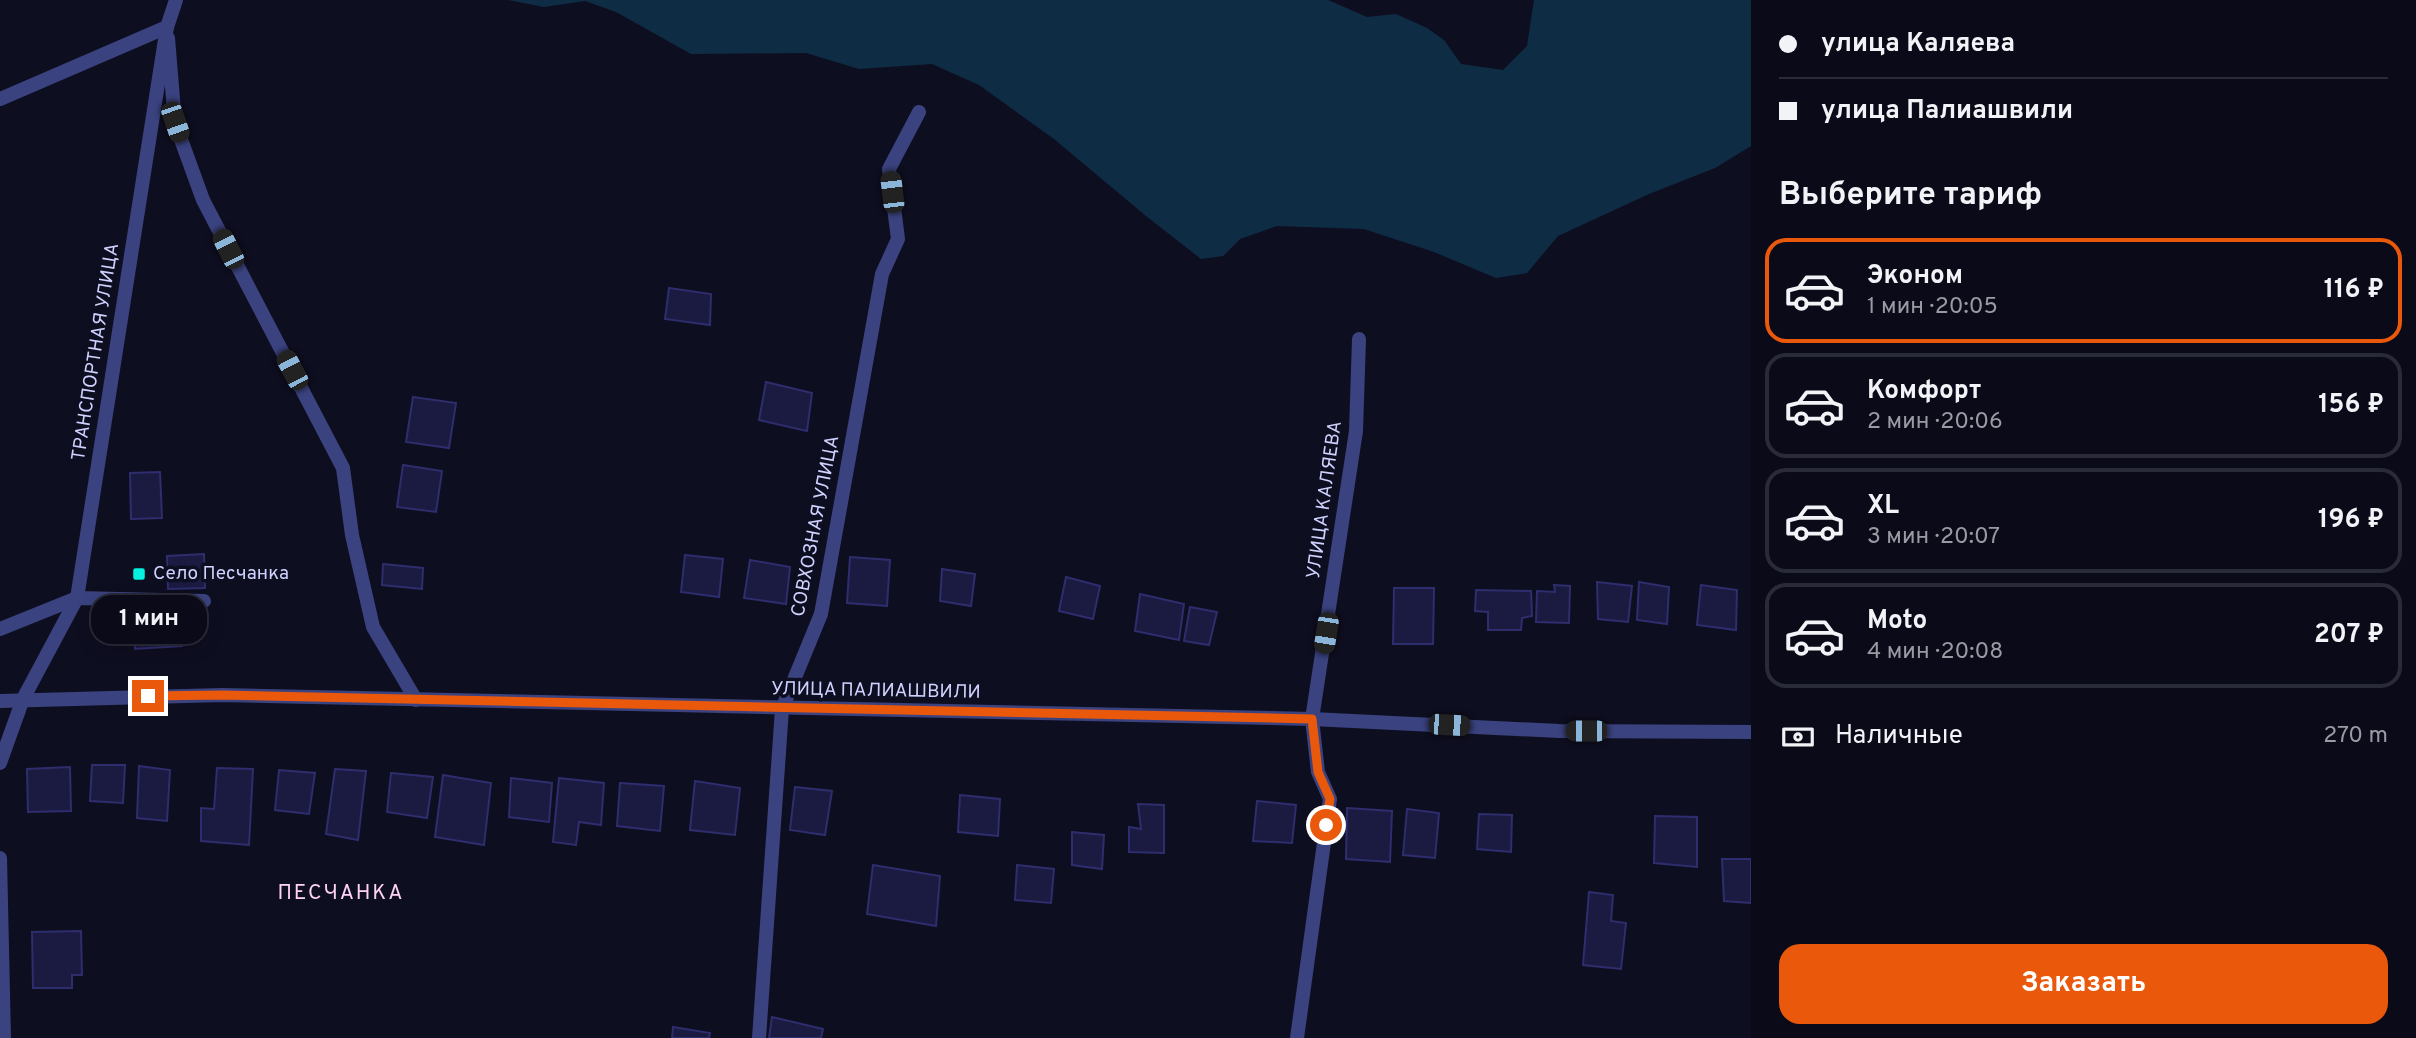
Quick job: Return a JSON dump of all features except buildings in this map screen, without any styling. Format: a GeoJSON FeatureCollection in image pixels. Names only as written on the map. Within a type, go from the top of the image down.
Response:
{"type":"FeatureCollection","features":[{"type":"Feature","properties":{"kind":"street","name":"ТРАНСПОРТНАЯ УЛИЦА"},"geometry":{"type":"LineString","coordinates":[[0,763],[23,699],[77,598],[167,27],[176,0]]}},
{"type":"Feature","properties":{"kind":"street"},"geometry":{"type":"LineString","coordinates":[[0,99],[167,27],[175,122],[203,200],[343,468],[352,535],[373,627],[416,699]]}},
{"type":"Feature","properties":{"kind":"street","name":"СОВХОЗНАЯ УЛИЦА"},"geometry":{"type":"LineString","coordinates":[[760,1038],[782,709],[821,614],[882,274],[898,239],[889,169],[919,112]]}},
{"type":"Feature","properties":{"kind":"street","name":"УЛИЦА КАЛЯЕВА"},"geometry":{"type":"LineString","coordinates":[[1297,1038],[1330,799],[1318,772],[1312,719],[1356,432],[1359,339]]}},
{"type":"Feature","properties":{"kind":"street"},"geometry":{"type":"LineString","coordinates":[[0,629],[77,598],[204,601]]}},
{"type":"Feature","properties":{"kind":"street","name":"УЛИЦА ПАЛИАШВИЛИ"},"geometry":{"type":"LineString","coordinates":[[0,701],[222,695],[1312,719],[1559,731],[1751,732]]}},
{"type":"Feature","properties":{"kind":"street"},"geometry":{"type":"LineString","coordinates":[[0,858],[4,1038]]}},
{"type":"Feature","properties":{"kind":"water"},"geometry":{"type":"Polygon","coordinates":[[[508,0],[1328,0],[1367,17],[1396,14],[1427,28],[1444,40],[1461,64],[1503,70],[1527,46],[1534,0],[1751,0],[1751,146],[1715,168],[1649,194],[1558,236],[1527,273],[1496,278],[1434,252],[1364,229],[1277,226],[1240,239],[1223,256],[1201,259],[1054,139],[979,85],[932,64],[859,69],[806,53],[691,54],[616,12],[585,1],[544,7],[508,0]]]}},
{"type":"Feature","properties":{"kind":"place","name":"Село Песчанка"},"geometry":{"type":"Point","coordinates":[139,574]}},
{"type":"Feature","properties":{"kind":"district","name":"ПЕСЧАНКА"},"geometry":{"type":"Point","coordinates":[341,893]}},
{"type":"Feature","properties":{"kind":"route"},"geometry":{"type":"LineString","coordinates":[[148,696],[222,695],[1312,719],[1318,772],[1330,799],[1326,825]]}}]}
